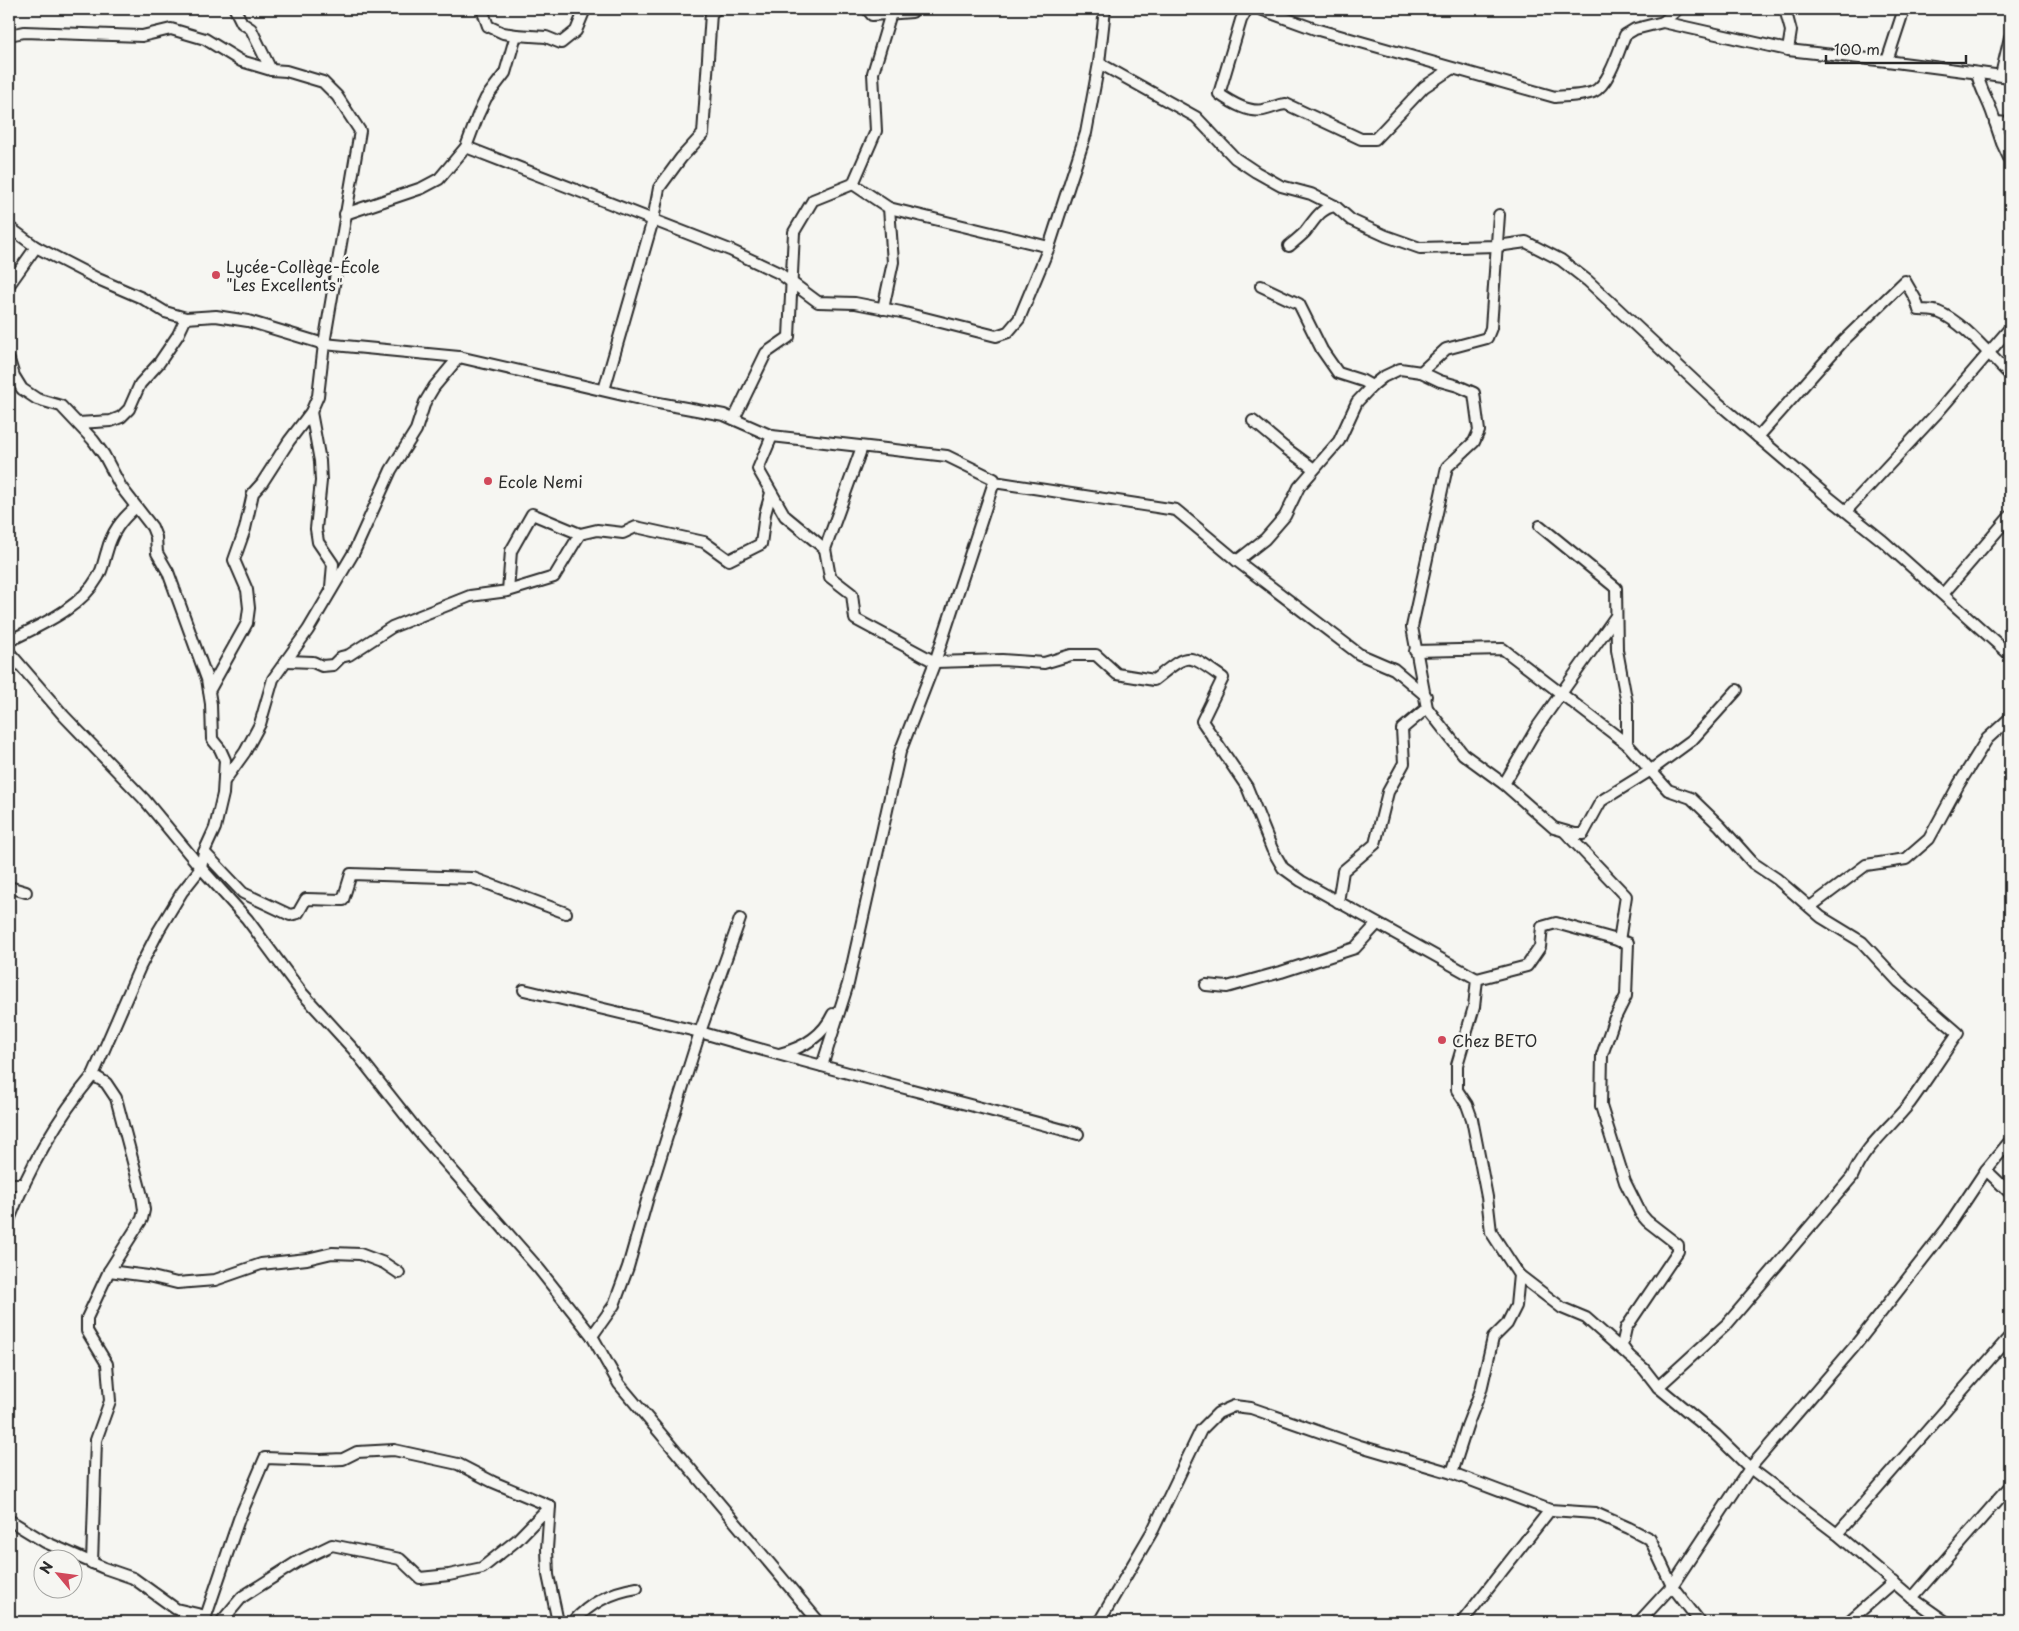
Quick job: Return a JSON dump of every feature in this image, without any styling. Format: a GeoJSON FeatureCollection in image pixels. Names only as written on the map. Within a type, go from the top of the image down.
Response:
{"type":"FeatureCollection","features":[{"type":"Feature","properties":{"kind":"street"},"geometry":{"type":"LineString","coordinates":[[235,9],[242,24],[250,29],[271,70]]}},
{"type":"Feature","properties":{"kind":"street"},"geometry":{"type":"LineString","coordinates":[[482,9],[488,26],[503,34],[546,37],[561,42],[576,31],[585,9]]}},
{"type":"Feature","properties":{"kind":"street"},"geometry":{"type":"LineString","coordinates":[[604,390],[653,220],[659,188],[681,158],[703,134],[711,13],[717,9]]}},
{"type":"Feature","properties":{"kind":"street"},"geometry":{"type":"LineString","coordinates":[[867,9],[872,15],[912,12],[914,9]]}},
{"type":"Feature","properties":{"kind":"street"},"geometry":{"type":"LineString","coordinates":[[466,148],[730,250],[779,273],[818,302],[855,303],[996,336],[1008,332],[1019,318],[1049,247],[1086,133],[1099,64],[1105,9]]}},
{"type":"Feature","properties":{"kind":"street"},"geometry":{"type":"LineString","coordinates":[[1247,9],[1240,20],[1219,94],[1247,109],[1267,110],[1275,105],[1286,104],[1361,139],[1376,139],[1424,87],[1451,68]]}},
{"type":"Feature","properties":{"kind":"street"},"geometry":{"type":"LineString","coordinates":[[1260,9],[1316,29],[1550,97],[1593,92],[1609,73],[1624,35],[1663,22],[1678,9]]}},
{"type":"Feature","properties":{"kind":"street"},"geometry":{"type":"LineString","coordinates":[[1785,9],[1790,31],[1788,50]]}},
{"type":"Feature","properties":{"kind":"street"},"geometry":{"type":"LineString","coordinates":[[1887,61],[1904,9]]}},
{"type":"Feature","properties":{"kind":"street"},"geometry":{"type":"LineString","coordinates":[[734,419],[766,354],[789,337],[794,232],[812,200],[853,184],[876,131],[873,73],[891,13]]}},
{"type":"Feature","properties":{"kind":"street"},"geometry":{"type":"LineString","coordinates":[[1663,22],[1788,50],[2006,76],[2010,37]]}},
{"type":"Feature","properties":{"kind":"street"},"geometry":{"type":"LineString","coordinates":[[9,35],[24,32],[142,36],[171,29],[205,39],[241,61],[324,82],[337,96],[360,131],[324,344],[321,387],[311,412],[289,441],[262,484],[253,493],[245,529],[234,560],[247,590],[249,608],[247,624],[209,692]]}},
{"type":"Feature","properties":{"kind":"street"},"geometry":{"type":"LineString","coordinates":[[345,214],[422,188],[439,179],[466,148],[486,98],[505,73],[516,35]]}},
{"type":"Feature","properties":{"kind":"street"},"geometry":{"type":"LineString","coordinates":[[1099,64],[1196,117],[1236,158],[1256,172],[1281,186],[1311,194],[1335,206],[1351,220],[1386,236],[1420,248],[1496,246],[1526,242],[1561,260],[1588,282],[1717,402],[1943,594],[2010,655]]}},
{"type":"Feature","properties":{"kind":"street"},"geometry":{"type":"LineString","coordinates":[[1977,73],[1979,84],[1992,107],[2002,143],[2010,160]]}},
{"type":"Feature","properties":{"kind":"street"},"geometry":{"type":"LineString","coordinates":[[1996,122],[2010,123]]}},
{"type":"Feature","properties":{"kind":"street"},"geometry":{"type":"LineString","coordinates":[[853,184],[890,208],[1049,247]]}},
{"type":"Feature","properties":{"kind":"street"},"geometry":{"type":"LineString","coordinates":[[1290,246],[1303,234],[1319,214],[1328,207],[1335,206]]}},
{"type":"Feature","properties":{"kind":"street"},"geometry":{"type":"LineString","coordinates":[[883,309],[893,262],[890,208]]}},
{"type":"Feature","properties":{"kind":"street"},"geometry":{"type":"LineString","coordinates":[[1421,372],[1446,349],[1487,338],[1491,328],[1499,215]]}},
{"type":"Feature","properties":{"kind":"street"},"geometry":{"type":"LineString","coordinates":[[9,227],[36,247],[98,279],[142,298],[165,312],[186,318],[216,316],[248,322],[324,344],[459,357],[653,402],[724,415],[772,436],[947,456],[994,479],[994,482],[1176,510],[1237,561],[1359,654],[1394,669],[1426,696]]}},
{"type":"Feature","properties":{"kind":"street"},"geometry":{"type":"LineString","coordinates":[[9,285],[36,247]]}},
{"type":"Feature","properties":{"kind":"street"},"geometry":{"type":"LineString","coordinates":[[1758,437],[1844,340],[1905,281],[1916,300],[1918,310],[1939,312],[1971,334],[2010,375]]}},
{"type":"Feature","properties":{"kind":"street"},"geometry":{"type":"LineString","coordinates":[[1260,286],[1299,304],[1322,350],[1338,373],[1372,386]]}},
{"type":"Feature","properties":{"kind":"street"},"geometry":{"type":"LineString","coordinates":[[78,423],[111,421],[121,417],[129,409],[140,384],[159,364],[178,335],[186,318]]}},
{"type":"Feature","properties":{"kind":"street"},"geometry":{"type":"LineString","coordinates":[[1846,511],[1938,412],[2010,328]]}},
{"type":"Feature","properties":{"kind":"street"},"geometry":{"type":"LineString","coordinates":[[225,780],[245,752],[260,724],[273,680],[308,630],[354,552],[387,478],[416,430],[425,402],[434,387],[459,357]]}},
{"type":"Feature","properties":{"kind":"street"},"geometry":{"type":"LineString","coordinates":[[9,360],[14,376],[22,388],[37,399],[60,406],[78,423],[104,455],[115,478],[152,527],[156,537],[157,553],[168,572],[207,679],[212,739],[220,749],[224,760],[225,780],[215,828],[204,852],[200,868],[182,892],[159,930],[140,966],[93,1075],[81,1089],[54,1130],[24,1184],[9,1220]]}},
{"type":"Feature","properties":{"kind":"street"},"geometry":{"type":"LineString","coordinates":[[1237,561],[1265,539],[1285,516],[1299,487],[1339,441],[1357,402],[1372,386],[1383,377],[1400,369],[1421,372],[1474,393],[1479,431],[1474,442],[1447,467],[1412,627],[1427,708],[1463,754],[1504,784],[1554,828],[1575,834],[1583,834],[1601,802],[1651,770],[1692,740],[1737,690]]}},
{"type":"Feature","properties":{"kind":"street"},"geometry":{"type":"LineString","coordinates":[[311,412],[320,461],[316,529],[318,542],[333,564],[330,590]]}},
{"type":"Feature","properties":{"kind":"street"},"geometry":{"type":"LineString","coordinates":[[1253,420],[1284,447],[1314,469]]}},
{"type":"Feature","properties":{"kind":"street"},"geometry":{"type":"LineString","coordinates":[[772,436],[758,469],[784,516],[825,549]]}},
{"type":"Feature","properties":{"kind":"street"},"geometry":{"type":"LineString","coordinates":[[862,446],[825,549],[830,577],[852,594],[855,619],[935,662],[1002,660],[1044,663],[1071,655],[1096,655],[1117,674],[1154,680],[1182,658],[1196,659],[1223,678],[1202,721],[1247,787],[1272,850],[1283,868],[1300,881],[1476,979],[1527,966],[1540,947],[1542,927],[1556,923],[1628,943],[1626,996],[1614,1020],[1602,1054],[1601,1106],[1624,1182],[1640,1214],[1647,1222],[1678,1245],[1678,1251],[1626,1328],[1622,1346],[1629,1356]]}},
{"type":"Feature","properties":{"kind":"street"},"geometry":{"type":"LineString","coordinates":[[822,1066],[848,984],[900,752],[935,662],[994,482]]}},
{"type":"Feature","properties":{"kind":"street"},"geometry":{"type":"LineString","coordinates":[[508,591],[510,551],[532,514],[580,534],[597,530],[622,532],[636,527],[704,542],[729,560],[760,544],[771,493]]}},
{"type":"Feature","properties":{"kind":"street"},"geometry":{"type":"LineString","coordinates":[[9,641],[65,611],[89,591],[99,576],[113,532],[122,519],[136,508]]}},
{"type":"Feature","properties":{"kind":"street"},"geometry":{"type":"LineString","coordinates":[[1943,594],[2010,516]]}},
{"type":"Feature","properties":{"kind":"street"},"geometry":{"type":"LineString","coordinates":[[1540,526],[1616,588],[1617,650],[1627,704],[1628,744]]}},
{"type":"Feature","properties":{"kind":"street"},"geometry":{"type":"LineString","coordinates":[[287,661],[312,662],[322,666],[333,665],[341,657],[392,628],[470,596],[508,591],[554,577],[580,534]]}},
{"type":"Feature","properties":{"kind":"street"},"geometry":{"type":"LineString","coordinates":[[1504,784],[1538,726],[1616,616]]}},
{"type":"Feature","properties":{"kind":"street"},"geometry":{"type":"LineString","coordinates":[[1415,651],[1503,649],[1628,744],[1668,790],[1691,798],[1720,826],[1753,864],[1777,879],[1810,907],[1862,942],[1898,982],[1958,1033],[1908,1105],[1858,1162],[1852,1177],[1728,1322],[1658,1387]]}},
{"type":"Feature","properties":{"kind":"street"},"geometry":{"type":"LineString","coordinates":[[9,652],[64,716],[144,800],[200,868],[247,919],[302,993],[353,1049],[417,1130],[533,1262],[592,1336],[619,1384],[819,1622]]}},
{"type":"Feature","properties":{"kind":"street"},"geometry":{"type":"LineString","coordinates":[[1338,902],[1343,871],[1375,844],[1388,792],[1404,763],[1402,729],[1427,708]]}},
{"type":"Feature","properties":{"kind":"street"},"geometry":{"type":"LineString","coordinates":[[1810,907],[1866,865],[1906,859],[1929,839],[1959,784],[1988,739],[2010,718]]}},
{"type":"Feature","properties":{"kind":"street"},"geometry":{"type":"LineString","coordinates":[[1563,831],[1626,896],[1619,941]]}},
{"type":"Feature","properties":{"kind":"street"},"geometry":{"type":"LineString","coordinates":[[204,852],[243,893],[290,915],[298,913],[306,899],[343,900],[351,874],[473,878],[566,913]]}},
{"type":"Feature","properties":{"kind":"street"},"geometry":{"type":"LineString","coordinates":[[9,887],[26,892]]}},
{"type":"Feature","properties":{"kind":"street"},"geometry":{"type":"LineString","coordinates":[[592,1336],[614,1305],[628,1267],[700,1032],[740,919]]}},
{"type":"Feature","properties":{"kind":"street"},"geometry":{"type":"LineString","coordinates":[[1206,985],[1227,987],[1355,948],[1378,924]]}},
{"type":"Feature","properties":{"kind":"street"},"geometry":{"type":"LineString","coordinates":[[1476,979],[1474,1007],[1457,1064],[1458,1090],[1472,1119],[1487,1197],[1491,1232],[1519,1275],[1562,1308],[1586,1318],[1644,1369],[1658,1387],[1716,1435],[1750,1468],[1838,1534],[1912,1598],[1946,1622]]}},
{"type":"Feature","properties":{"kind":"street"},"geometry":{"type":"LineString","coordinates":[[778,1055],[801,1047],[827,1026],[848,984]]}},
{"type":"Feature","properties":{"kind":"street"},"geometry":{"type":"LineString","coordinates":[[524,990],[700,1032],[778,1055],[1078,1134]]}},
{"type":"Feature","properties":{"kind":"street"},"geometry":{"type":"LineString","coordinates":[[92,1562],[96,1440],[110,1401],[107,1364],[86,1331],[87,1318],[110,1270],[142,1219],[144,1210],[137,1172],[116,1098],[106,1083],[93,1075]]}},
{"type":"Feature","properties":{"kind":"street"},"geometry":{"type":"LineString","coordinates":[[1639,1622],[1672,1586],[1750,1468],[1854,1347],[1948,1226],[1986,1170],[2010,1141]]}},
{"type":"Feature","properties":{"kind":"street"},"geometry":{"type":"LineString","coordinates":[[1986,1170],[2010,1193]]}},
{"type":"Feature","properties":{"kind":"street"},"geometry":{"type":"LineString","coordinates":[[9,1184],[24,1184]]}},
{"type":"Feature","properties":{"kind":"street"},"geometry":{"type":"LineString","coordinates":[[110,1270],[177,1283],[214,1280],[260,1264],[307,1259],[332,1253],[360,1254],[384,1263],[399,1273]]}},
{"type":"Feature","properties":{"kind":"street"},"geometry":{"type":"LineString","coordinates":[[1452,1473],[1481,1390],[1493,1338],[1507,1324],[1516,1306],[1519,1275]]}},
{"type":"Feature","properties":{"kind":"street"},"geometry":{"type":"LineString","coordinates":[[1838,1534],[2010,1336]]}},
{"type":"Feature","properties":{"kind":"street"},"geometry":{"type":"LineString","coordinates":[[1099,1622],[1153,1530],[1201,1430],[1218,1413],[1234,1406],[1251,1408],[1360,1446],[1452,1473],[1550,1510],[1595,1513],[1650,1539],[1672,1586],[1700,1622]]}},
{"type":"Feature","properties":{"kind":"street"},"geometry":{"type":"LineString","coordinates":[[9,1520],[45,1542],[133,1578],[176,1609],[206,1619],[239,1519],[264,1458],[343,1459],[358,1452],[394,1450],[458,1464],[493,1482],[550,1506]]}},
{"type":"Feature","properties":{"kind":"street"},"geometry":{"type":"LineString","coordinates":[[1912,1598],[2010,1486]]}},
{"type":"Feature","properties":{"kind":"street"},"geometry":{"type":"LineString","coordinates":[[221,1622],[242,1597],[297,1562],[332,1545],[400,1559],[420,1578],[449,1576],[482,1568],[517,1540],[550,1506]]}},
{"type":"Feature","properties":{"kind":"street"},"geometry":{"type":"LineString","coordinates":[[550,1506],[547,1550],[548,1575],[558,1622]]}},
{"type":"Feature","properties":{"kind":"street"},"geometry":{"type":"LineString","coordinates":[[1462,1622],[1550,1510]]}},
{"type":"Feature","properties":{"kind":"street"},"geometry":{"type":"LineString","coordinates":[[1848,1622],[1894,1582]]}},
{"type":"Feature","properties":{"kind":"street"},"geometry":{"type":"LineString","coordinates":[[573,1622],[591,1605],[607,1597],[637,1588]]}},
{"type":"Feature","properties":{"kind":"place","name":"Lycée-Collège-École \"Les Excellents\""},"geometry":{"type":"Point","coordinates":[216,275]}},
{"type":"Feature","properties":{"kind":"place","name":"Ecole Nemi"},"geometry":{"type":"Point","coordinates":[488,481]}},
{"type":"Feature","properties":{"kind":"place","name":"Chez BETO"},"geometry":{"type":"Point","coordinates":[1442,1040]}}]}
